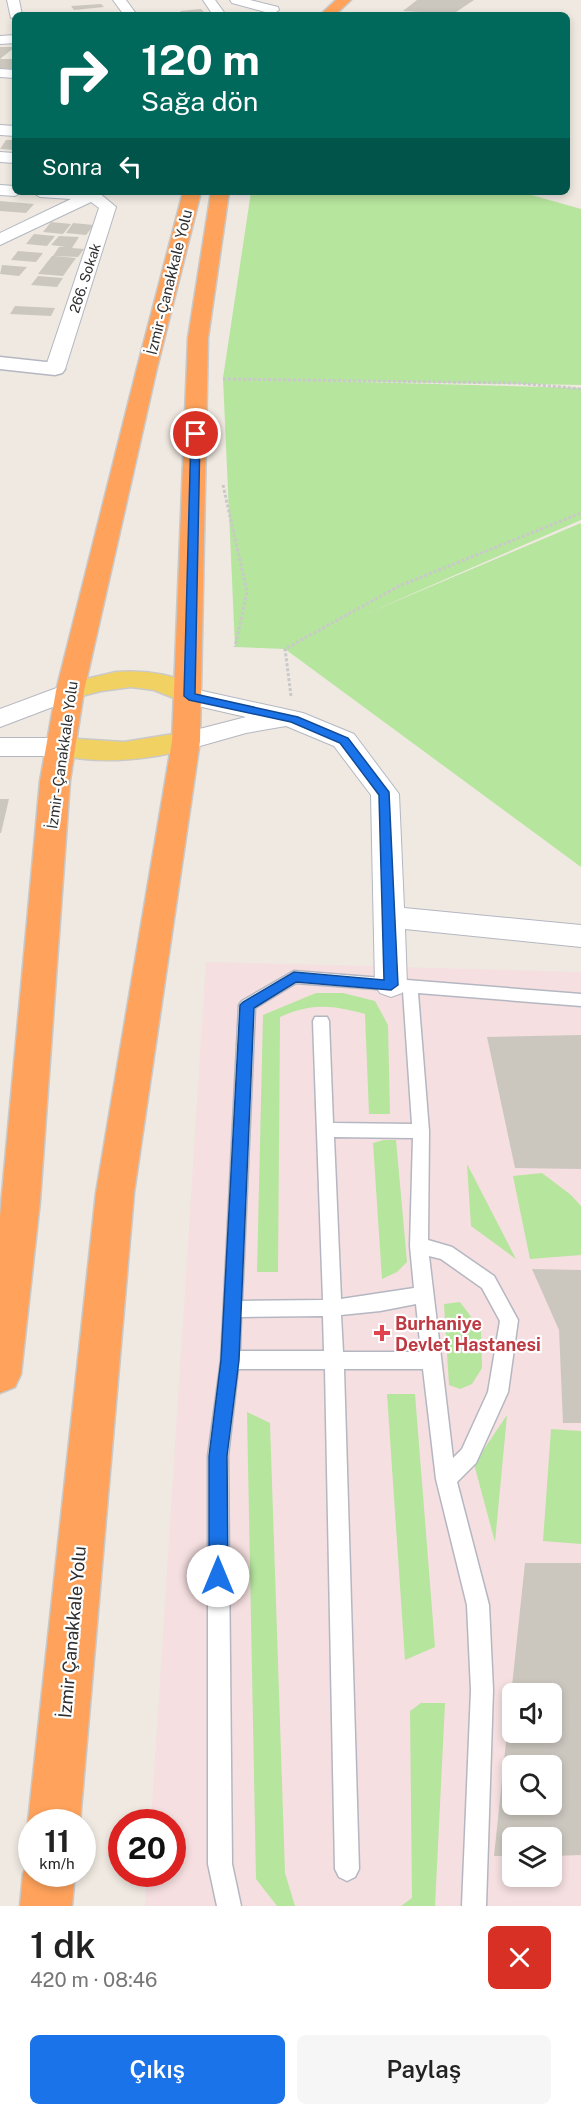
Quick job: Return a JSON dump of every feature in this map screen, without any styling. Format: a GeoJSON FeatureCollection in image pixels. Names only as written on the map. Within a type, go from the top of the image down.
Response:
{"type":"FeatureCollection","features":[{"type":"Feature","properties":{"kind":"highway"},"geometry":{"type":"LineString","coordinates":[[330,12],[344,0]]}},
{"type":"Feature","properties":{"kind":"highway","name":"İzmir - Çanakkale Yolu"},"geometry":{"type":"LineString","coordinates":[[2,1354],[21,1201],[55,781],[70,691],[191,195]]}},
{"type":"Feature","properties":{"kind":"highway","name":"İzmir - Çanakkale Yolu"},"geometry":{"type":"LineString","coordinates":[[90,1441],[115,1193],[186,741],[198,338],[220,195]]}},
{"type":"Feature","properties":{"kind":"highway","name":"İzmir Çanakkale Yolu"},"geometry":{"type":"LineString","coordinates":[[55,1809],[90,1441]]}},
{"type":"Feature","properties":{"kind":"highway"},"geometry":{"type":"LineString","coordinates":[[46,1906],[48,1887]]}},
{"type":"Feature","properties":{"kind":"main road"},"geometry":{"type":"LineString","coordinates":[[70,691],[103,682],[137,678],[168,685],[189,696]]}},
{"type":"Feature","properties":{"kind":"main road"},"geometry":{"type":"LineString","coordinates":[[62,747],[120,753],[158,748],[186,741]]}},
{"type":"Feature","properties":{"kind":"street"},"geometry":{"type":"LineString","coordinates":[[118,0],[128,12]]}},
{"type":"Feature","properties":{"kind":"street"},"geometry":{"type":"LineString","coordinates":[[236,0],[267,12],[289,3]]}},
{"type":"Feature","properties":{"kind":"street"},"geometry":{"type":"LineString","coordinates":[[0,240],[91,195]]}},
{"type":"Feature","properties":{"kind":"street","name":"266. Sokak"},"geometry":{"type":"LineString","coordinates":[[55,369],[108,207],[94,195]]}},
{"type":"Feature","properties":{"kind":"street"},"geometry":{"type":"LineString","coordinates":[[0,363],[55,369]]}},
{"type":"Feature","properties":{"kind":"street"},"geometry":{"type":"LineString","coordinates":[[0,719],[70,691]]}},
{"type":"Feature","properties":{"kind":"street"},"geometry":{"type":"LineString","coordinates":[[189,696],[294,719],[344,740],[385,795],[389,917],[401,986]]}},
{"type":"Feature","properties":{"kind":"street"},"geometry":{"type":"LineString","coordinates":[[186,741],[244,725],[294,719]]}},
{"type":"Feature","properties":{"kind":"street"},"geometry":{"type":"LineString","coordinates":[[0,747],[62,747]]}},
{"type":"Feature","properties":{"kind":"street"},"geometry":{"type":"LineString","coordinates":[[389,917],[581,936]]}},
{"type":"Feature","properties":{"kind":"lane"},"geometry":{"type":"LineString","coordinates":[[229,1906],[220,1864],[218,1456],[230,1360],[248,1005],[294,977],[581,1000]]}},
{"type":"Feature","properties":{"kind":"lane"},"geometry":{"type":"LineString","coordinates":[[401,986],[422,1131],[419,1246],[446,1479],[477,1605],[482,1690],[474,1906]]}},
{"type":"Feature","properties":{"kind":"lane"},"geometry":{"type":"LineString","coordinates":[[321,1021],[333,1308],[347,1869]]}},
{"type":"Feature","properties":{"kind":"lane"},"geometry":{"type":"LineString","coordinates":[[326,1130],[422,1131]]}},
{"type":"Feature","properties":{"kind":"lane"},"geometry":{"type":"LineString","coordinates":[[419,1246],[446,1252],[488,1282],[508,1320],[498,1392],[469,1456],[446,1479]]}},
{"type":"Feature","properties":{"kind":"lane"},"geometry":{"type":"LineString","coordinates":[[233,1309],[333,1308],[380,1303],[424,1294]]}},
{"type":"Feature","properties":{"kind":"lane"},"geometry":{"type":"LineString","coordinates":[[230,1360],[432,1361]]}},
{"type":"Feature","properties":{"kind":"path"},"geometry":{"type":"LineString","coordinates":[[221,388],[223,378],[518,383],[581,390]]}},
{"type":"Feature","properties":{"kind":"path"},"geometry":{"type":"LineString","coordinates":[[222,482],[247,592],[235,647]]}},
{"type":"Feature","properties":{"kind":"path"},"geometry":{"type":"LineString","coordinates":[[294,719],[285,649],[399,586],[581,513]]}},
{"type":"Feature","properties":{"kind":"shaded area","name":"Burhaniye Devlet Hastanesi"},"geometry":{"type":"Polygon","coordinates":[[[206,962],[581,972],[581,1906],[145,1906],[146,1887],[186,1887],[186,1809],[152,1809],[206,962]]]}},
{"type":"Feature","properties":{"kind":"green space"},"geometry":{"type":"Polygon","coordinates":[[[251,195],[532,195],[581,209],[581,385],[324,381],[581,388],[581,520],[368,613],[581,523],[581,867],[285,649],[235,647],[223,378],[251,195]]]}},
{"type":"Feature","properties":{"kind":"green space"},"geometry":{"type":"Polygon","coordinates":[[[316,993],[343,993],[375,1001],[388,1025],[390,1114],[369,1114],[365,1014],[322,1007],[302,1009],[280,1017],[278,1272],[257,1272],[263,1015],[316,993]]]}},
{"type":"Feature","properties":{"kind":"green space"},"geometry":{"type":"Polygon","coordinates":[[[396,1140],[407,1262],[397,1272],[382,1279],[373,1143],[396,1140]]]}},
{"type":"Feature","properties":{"kind":"green space"},"geometry":{"type":"Polygon","coordinates":[[[467,1164],[516,1259],[471,1226],[467,1164]]]}},
{"type":"Feature","properties":{"kind":"green space"},"geometry":{"type":"Polygon","coordinates":[[[542,1173],[571,1195],[581,1206],[581,1255],[530,1259],[513,1176],[542,1173]]]}},
{"type":"Feature","properties":{"kind":"green space"},"geometry":{"type":"Polygon","coordinates":[[[460,1302],[481,1330],[482,1368],[472,1384],[460,1389],[449,1385],[444,1304],[460,1302]]]}},
{"type":"Feature","properties":{"kind":"green space"},"geometry":{"type":"Polygon","coordinates":[[[387,1394],[415,1394],[435,1647],[405,1660],[387,1394]]]}},
{"type":"Feature","properties":{"kind":"green space"},"geometry":{"type":"Polygon","coordinates":[[[247,1412],[270,1423],[285,1873],[295,1906],[277,1906],[256,1879],[247,1412]]]}},
{"type":"Feature","properties":{"kind":"green space"},"geometry":{"type":"Polygon","coordinates":[[[507,1415],[495,1542],[474,1464],[507,1415]]]}},
{"type":"Feature","properties":{"kind":"green space"},"geometry":{"type":"Polygon","coordinates":[[[551,1429],[581,1431],[581,1544],[543,1541],[551,1429]]]}},
{"type":"Feature","properties":{"kind":"green space"},"geometry":{"type":"Polygon","coordinates":[[[421,1703],[445,1703],[435,1906],[401,1906],[412,1898],[410,1711],[421,1703]]]}},
{"type":"Feature","properties":{"kind":"building"},"geometry":{"type":"Polygon","coordinates":[[[417,0],[474,0],[456,12],[403,11],[417,0]]]}},
{"type":"Feature","properties":{"kind":"building"},"geometry":{"type":"Polygon","coordinates":[[[101,4],[104,7],[74,10],[71,6],[101,4]]]}},
{"type":"Feature","properties":{"kind":"building"},"geometry":{"type":"Polygon","coordinates":[[[201,9],[204,12],[181,12],[201,9]]]}},
{"type":"Feature","properties":{"kind":"building"},"geometry":{"type":"Polygon","coordinates":[[[0,47],[12,47],[12,49],[0,59],[0,47]]]}},
{"type":"Feature","properties":{"kind":"building"},"geometry":{"type":"Polygon","coordinates":[[[0,59],[12,59],[12,69],[0,68],[0,59]]]}},
{"type":"Feature","properties":{"kind":"building"},"geometry":{"type":"Polygon","coordinates":[[[6,140],[12,140],[12,150],[0,149],[6,140]]]}},
{"type":"Feature","properties":{"kind":"building"},"geometry":{"type":"Polygon","coordinates":[[[0,201],[34,204],[26,213],[0,211],[0,201]]]}},
{"type":"Feature","properties":{"kind":"building"},"geometry":{"type":"Polygon","coordinates":[[[51,222],[71,224],[63,234],[43,232],[51,222]]]}},
{"type":"Feature","properties":{"kind":"building"},"geometry":{"type":"Polygon","coordinates":[[[73,223],[94,225],[86,235],[66,233],[73,223]]]}},
{"type":"Feature","properties":{"kind":"building"},"geometry":{"type":"Polygon","coordinates":[[[34,234],[55,236],[47,246],[26,244],[34,234]]]}},
{"type":"Feature","properties":{"kind":"building"},"geometry":{"type":"Polygon","coordinates":[[[59,236],[79,237],[72,248],[84,249],[78,257],[53,256],[59,247],[66,247],[51,245],[59,236]]]}},
{"type":"Feature","properties":{"kind":"building"},"geometry":{"type":"Polygon","coordinates":[[[18,251],[43,253],[36,262],[11,260],[18,251]]]}},
{"type":"Feature","properties":{"kind":"building"},"geometry":{"type":"Polygon","coordinates":[[[52,256],[76,258],[63,276],[38,274],[52,256]]]}},
{"type":"Feature","properties":{"kind":"building"},"geometry":{"type":"Polygon","coordinates":[[[2,265],[27,267],[19,276],[0,274],[2,265]]]}},
{"type":"Feature","properties":{"kind":"building"},"geometry":{"type":"Polygon","coordinates":[[[38,276],[63,278],[57,287],[31,285],[38,276]]]}},
{"type":"Feature","properties":{"kind":"building"},"geometry":{"type":"Polygon","coordinates":[[[15,306],[55,308],[51,316],[10,314],[15,306]]]}},
{"type":"Feature","properties":{"kind":"building"},"geometry":{"type":"Polygon","coordinates":[[[0,799],[9,799],[1,833],[0,833],[0,799]]]}},
{"type":"Feature","properties":{"kind":"building"},"geometry":{"type":"Polygon","coordinates":[[[581,1035],[581,1169],[515,1168],[487,1037],[581,1035]]]}},
{"type":"Feature","properties":{"kind":"building","name":"Burhaniye Devlet Hastanesi"},"geometry":{"type":"Polygon","coordinates":[[[532,1269],[581,1270],[581,1423],[563,1423],[559,1330],[532,1269]]]}},
{"type":"Feature","properties":{"kind":"building"},"geometry":{"type":"Polygon","coordinates":[[[525,1563],[581,1563],[581,1855],[562,1856],[562,1827],[502,1827],[502,1856],[494,1856],[502,1780],[502,1815],[562,1815],[562,1755],[505,1755],[506,1743],[562,1743],[562,1683],[512,1683],[525,1563]]]}},
{"type":"Feature","properties":{"kind":"place","name":"Burhaniye Devlet Hastanesi"},"geometry":{"type":"Point","coordinates":[382,1333]}},
{"type":"Feature","properties":{"kind":"route"},"geometry":{"type":"LineString","coordinates":[[196,434],[189,696],[294,719],[344,740],[385,795],[391,985],[294,977],[248,1005],[230,1360],[218,1456],[218,1576]]}}]}
